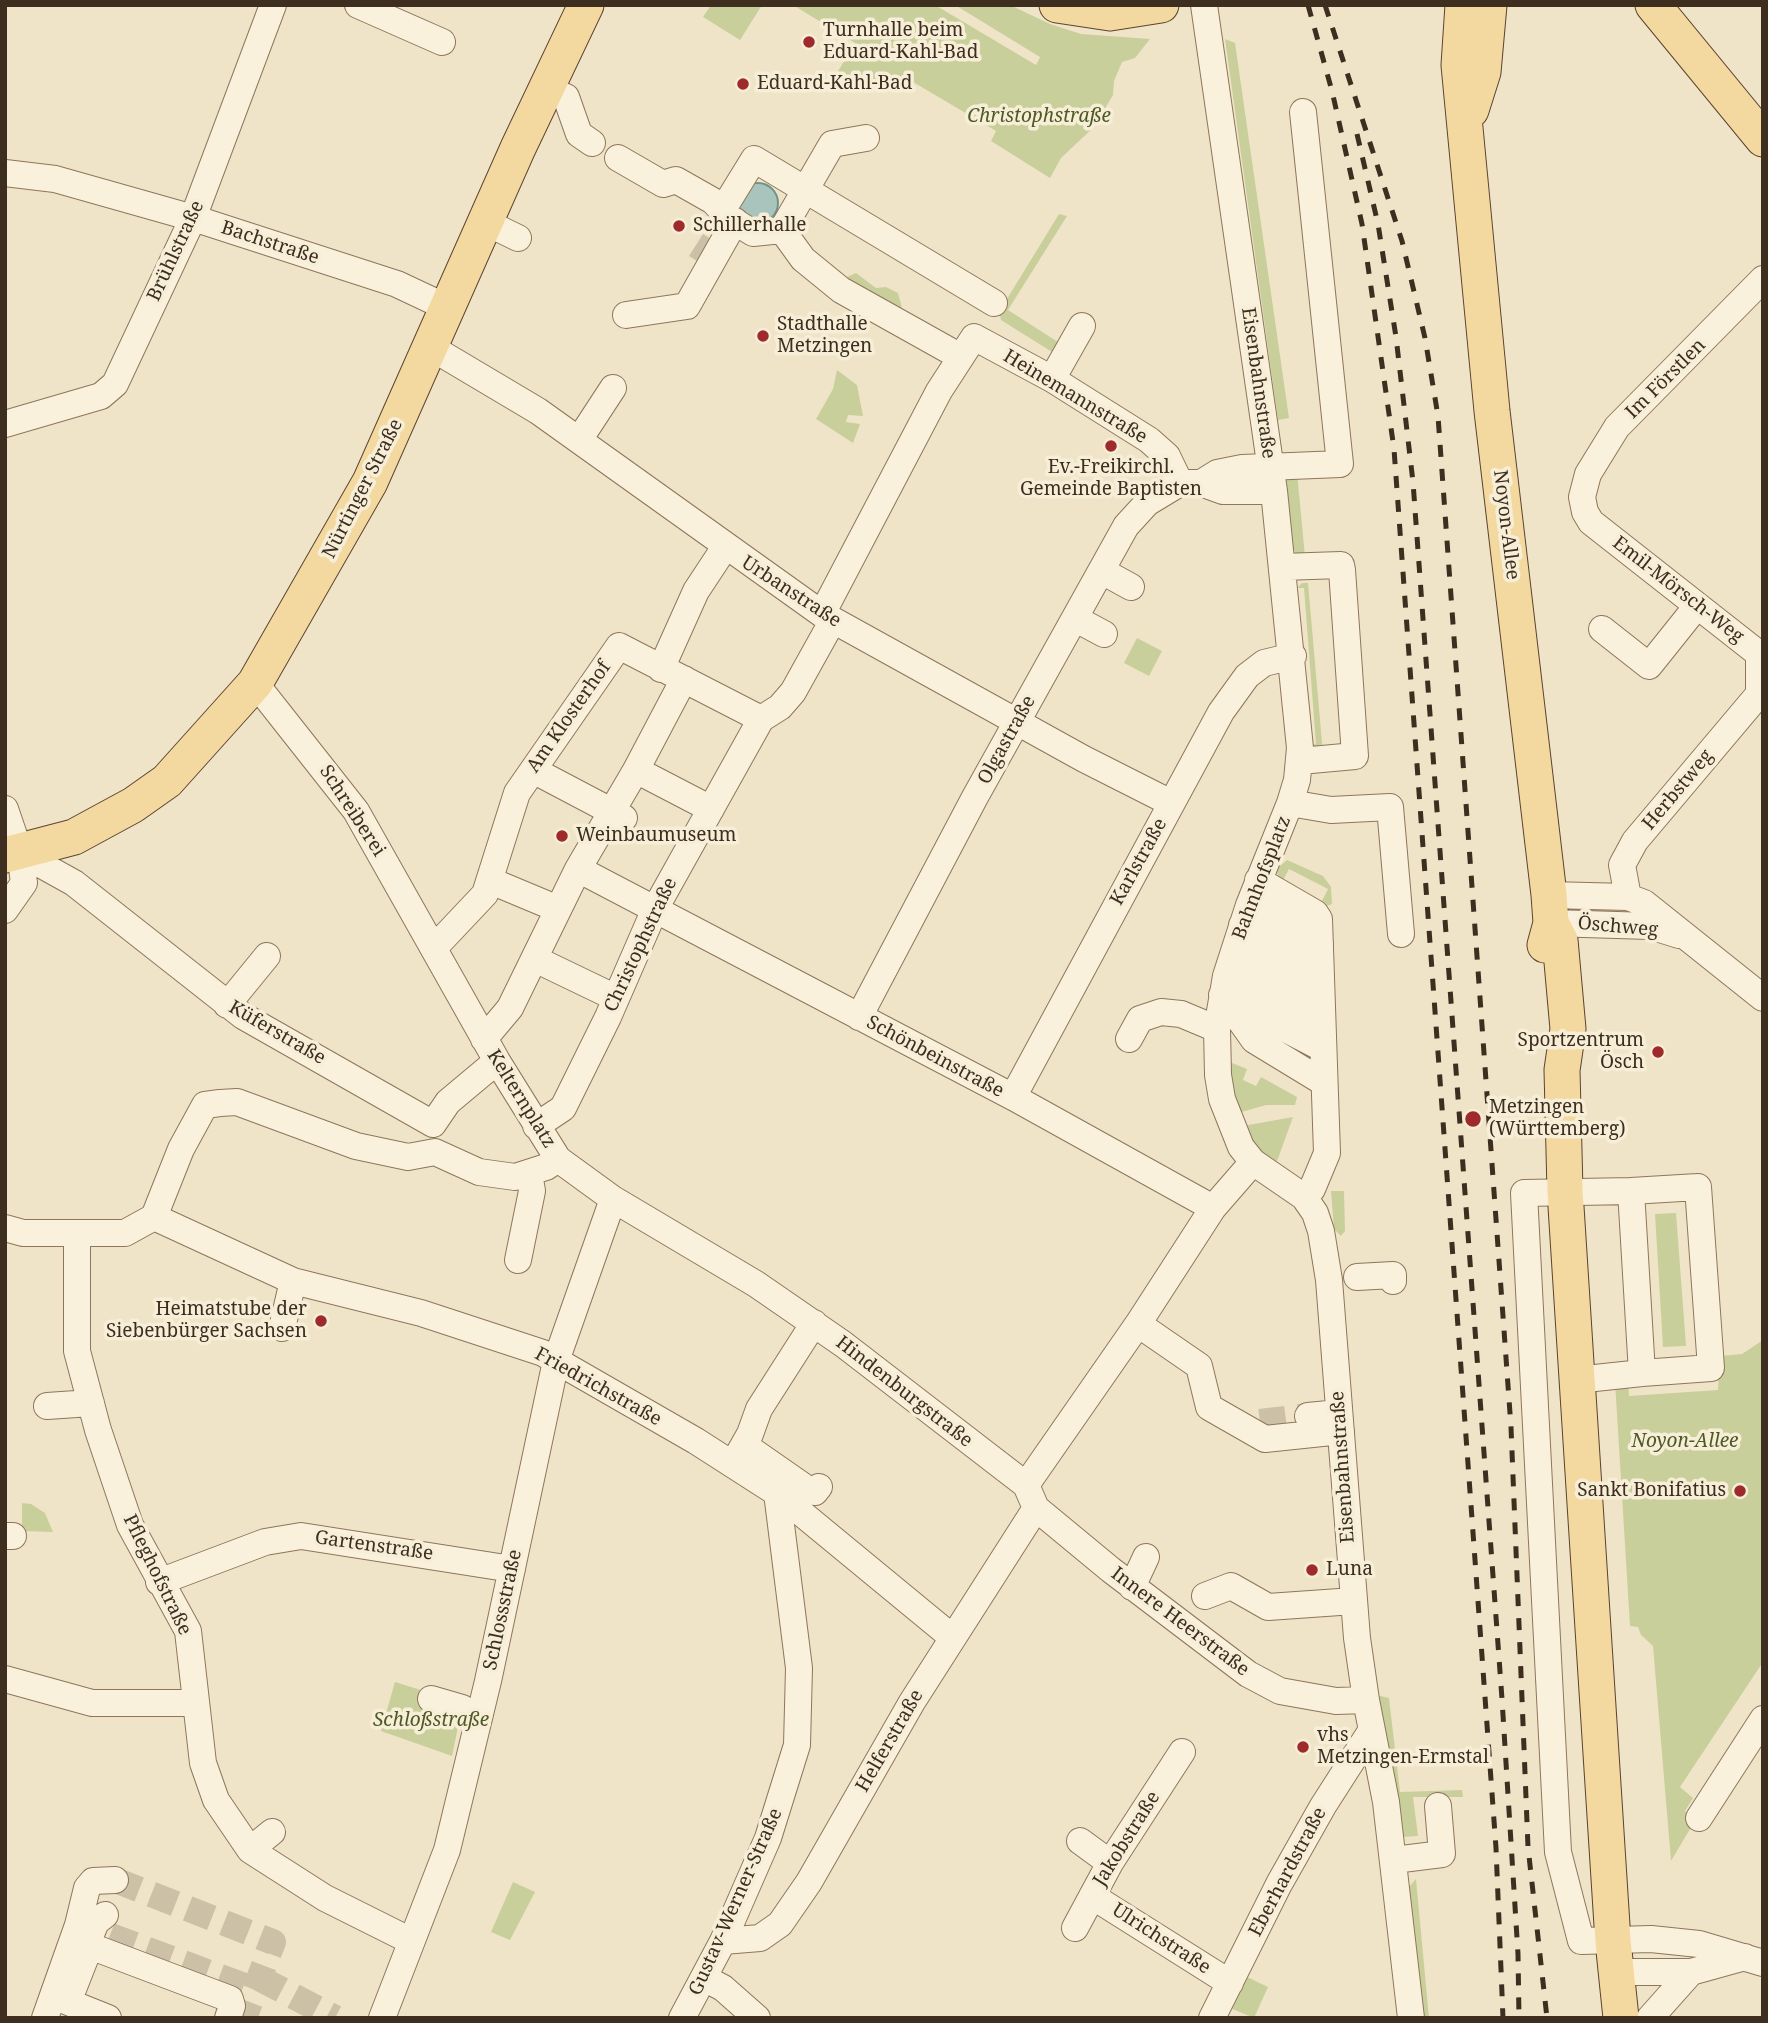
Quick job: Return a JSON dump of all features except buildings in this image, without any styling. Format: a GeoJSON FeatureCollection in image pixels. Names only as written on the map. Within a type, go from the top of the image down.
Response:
{"type":"FeatureCollection","features":[{"type":"Feature","properties":{"kind":"main road","name":"Nürtinger Straße"},"geometry":{"type":"LineString","coordinates":[[13,854],[87,831],[167,781],[255,683],[365,492],[432,348],[485,222],[586,5]]}},
{"type":"Feature","properties":{"kind":"main road"},"geometry":{"type":"LineString","coordinates":[[1057,5],[1084,12],[1110,13],[1161,5]]}},
{"type":"Feature","properties":{"kind":"main road","name":"Noyon-Allee"},"geometry":{"type":"LineString","coordinates":[[1463,5],[1459,65],[1492,411],[1550,909],[1545,941],[1552,1029],[1562,1070],[1565,1191],[1576,1380],[1614,1957],[1621,2018]]}},
{"type":"Feature","properties":{"kind":"main road","name":"Noyon-Allee"},"geometry":{"type":"LineString","coordinates":[[1466,127],[1483,72],[1489,5]]}},
{"type":"Feature","properties":{"kind":"main road"},"geometry":{"type":"LineString","coordinates":[[1653,5],[1763,139]]}},
{"type":"Feature","properties":{"kind":"street","name":"Brühlstraße"},"geometry":{"type":"LineString","coordinates":[[5,424],[100,396],[115,384],[193,218],[273,5]]}},
{"type":"Feature","properties":{"kind":"street"},"geometry":{"type":"LineString","coordinates":[[358,5],[442,42]]}},
{"type":"Feature","properties":{"kind":"street","name":"Eisenbahnstraße"},"geometry":{"type":"LineString","coordinates":[[1204,5],[1272,479],[1293,656],[1309,761]]}},
{"type":"Feature","properties":{"kind":"street"},"geometry":{"type":"LineString","coordinates":[[546,88],[566,97],[579,135],[592,143]]}},
{"type":"Feature","properties":{"kind":"street"},"geometry":{"type":"LineString","coordinates":[[1190,483],[1217,473],[1242,468],[1272,479],[1340,464],[1303,112]]}},
{"type":"Feature","properties":{"kind":"street"},"geometry":{"type":"LineString","coordinates":[[821,128],[826,154]]}},
{"type":"Feature","properties":{"kind":"street"},"geometry":{"type":"LineString","coordinates":[[618,158],[663,184],[676,180],[713,201],[728,216],[753,233],[782,230],[832,145],[854,138]]}},
{"type":"Feature","properties":{"kind":"street"},"geometry":{"type":"LineString","coordinates":[[626,315],[687,306],[754,159],[805,190],[877,226],[994,303]]}},
{"type":"Feature","properties":{"kind":"street","name":"Bachstraße"},"geometry":{"type":"LineString","coordinates":[[5,173],[55,179],[193,218],[397,284],[448,308]]}},
{"type":"Feature","properties":{"kind":"street"},"geometry":{"type":"LineString","coordinates":[[485,222],[518,238]]}},
{"type":"Feature","properties":{"kind":"street","name":"Heinemannstraße"},"geometry":{"type":"LineString","coordinates":[[782,230],[799,261],[841,290],[967,346],[1052,379],[1149,440],[1190,483]]}},
{"type":"Feature","properties":{"kind":"street","name":"Im Förstlen"},"geometry":{"type":"LineString","coordinates":[[1582,487],[1617,427],[1763,279]]}},
{"type":"Feature","properties":{"kind":"street"},"geometry":{"type":"LineString","coordinates":[[1052,379],[1082,326]]}},
{"type":"Feature","properties":{"kind":"street","name":"Christophstraße"},"geometry":{"type":"LineString","coordinates":[[536,1126],[563,1108],[655,909],[761,719],[780,707],[793,692],[828,617],[967,346]]}},
{"type":"Feature","properties":{"kind":"street","name":"Urbanstraße"},"geometry":{"type":"LineString","coordinates":[[432,348],[499,386],[579,440],[725,547],[828,617],[1016,722],[1171,803]]}},
{"type":"Feature","properties":{"kind":"street"},"geometry":{"type":"LineString","coordinates":[[579,440],[613,388]]}},
{"type":"Feature","properties":{"kind":"street","name":"Olgastraße"},"geometry":{"type":"LineString","coordinates":[[859,1017],[1016,722],[1126,526],[1147,503],[1190,483]]}},
{"type":"Feature","properties":{"kind":"street","name":"Emil-Mörsch-Weg"},"geometry":{"type":"LineString","coordinates":[[1582,487],[1584,512],[1591,522],[1759,654],[1761,695]]}},
{"type":"Feature","properties":{"kind":"street"},"geometry":{"type":"LineString","coordinates":[[725,547],[696,591],[673,674],[761,719]]}},
{"type":"Feature","properties":{"kind":"street"},"geometry":{"type":"LineString","coordinates":[[1282,567],[1341,565],[1355,756],[1309,761]]}},
{"type":"Feature","properties":{"kind":"street"},"geometry":{"type":"LineString","coordinates":[[1102,571],[1131,587]]}},
{"type":"Feature","properties":{"kind":"street"},"geometry":{"type":"LineString","coordinates":[[1602,629],[1649,666],[1697,606]]}},
{"type":"Feature","properties":{"kind":"street"},"geometry":{"type":"LineString","coordinates":[[1076,619],[1104,634]]}},
{"type":"Feature","properties":{"kind":"street","name":"Am Klosterhof"},"geometry":{"type":"LineString","coordinates":[[434,948],[485,894],[517,793],[619,646],[673,674]]}},
{"type":"Feature","properties":{"kind":"street","name":"Karlstraße"},"geometry":{"type":"LineString","coordinates":[[1013,1097],[1221,712],[1247,676],[1264,663],[1293,656]]}},
{"type":"Feature","properties":{"kind":"street","name":"Kelternplatz"},"geometry":{"type":"LineString","coordinates":[[491,1050],[578,869],[619,815],[673,674]]}},
{"type":"Feature","properties":{"kind":"street","name":"Schreiberei"},"geometry":{"type":"LineString","coordinates":[[255,683],[351,803],[434,948]]}},
{"type":"Feature","properties":{"kind":"street","name":"Herbstweg"},"geometry":{"type":"LineString","coordinates":[[1628,897],[1622,866],[1635,841],[1761,695]]}},
{"type":"Feature","properties":{"kind":"street","name":"Bahnhofsplatz"},"geometry":{"type":"LineString","coordinates":[[1234,951],[1258,880],[1302,806],[1309,761]]}},
{"type":"Feature","properties":{"kind":"street"},"geometry":{"type":"LineString","coordinates":[[533,770],[619,815]]}},
{"type":"Feature","properties":{"kind":"street"},"geometry":{"type":"LineString","coordinates":[[636,770],[712,808]]}},
{"type":"Feature","properties":{"kind":"street"},"geometry":{"type":"LineString","coordinates":[[1302,806],[1390,807],[1401,934]]}},
{"type":"Feature","properties":{"kind":"street"},"geometry":{"type":"LineString","coordinates":[[5,809],[13,854],[24,883],[5,910]]}},
{"type":"Feature","properties":{"kind":"street","name":"Küferstraße"},"geometry":{"type":"LineString","coordinates":[[13,854],[74,883],[185,957],[209,980],[227,1005],[433,1124]]}},
{"type":"Feature","properties":{"kind":"street"},"geometry":{"type":"LineString","coordinates":[[578,869],[655,909]]}},
{"type":"Feature","properties":{"kind":"street"},"geometry":{"type":"LineString","coordinates":[[1234,951],[1217,1028],[1222,1099],[1241,1147],[1253,1162],[1304,1197],[1312,1189],[1327,1153],[1319,919],[1315,913],[1258,880]]}},
{"type":"Feature","properties":{"kind":"street"},"geometry":{"type":"LineString","coordinates":[[491,881],[558,909]]}},
{"type":"Feature","properties":{"kind":"street","name":"Öschweg"},"geometry":{"type":"LineString","coordinates":[[1550,909],[1628,897],[1657,912],[1763,998]]}},
{"type":"Feature","properties":{"kind":"street","name":"Schönbeinstraße"},"geometry":{"type":"LineString","coordinates":[[655,909],[1013,1097],[1213,1208]]}},
{"type":"Feature","properties":{"kind":"street","name":"Öschweg"},"geometry":{"type":"LineString","coordinates":[[1550,909],[1650,926],[1684,936]]}},
{"type":"Feature","properties":{"kind":"street","name":"Kelternplatz"},"geometry":{"type":"LineString","coordinates":[[434,948],[491,1050],[558,1159]]}},
{"type":"Feature","properties":{"kind":"street"},"geometry":{"type":"LineString","coordinates":[[1234,951],[1321,996]]}},
{"type":"Feature","properties":{"kind":"street"},"geometry":{"type":"LineString","coordinates":[[1234,951],[1321,996]]}},
{"type":"Feature","properties":{"kind":"street"},"geometry":{"type":"LineString","coordinates":[[1234,951],[1321,996]]}},
{"type":"Feature","properties":{"kind":"street"},"geometry":{"type":"LineString","coordinates":[[1234,951],[1254,1040],[1323,1082]]}},
{"type":"Feature","properties":{"kind":"street"},"geometry":{"type":"LineString","coordinates":[[227,1005],[267,956]]}},
{"type":"Feature","properties":{"kind":"street"},"geometry":{"type":"LineString","coordinates":[[535,959],[616,998]]}},
{"type":"Feature","properties":{"kind":"street"},"geometry":{"type":"LineString","coordinates":[[1129,1039],[1140,1019],[1161,1012],[1181,1014],[1217,1028]]}},
{"type":"Feature","properties":{"kind":"street"},"geometry":{"type":"LineString","coordinates":[[435,1152],[433,1124],[491,1050]]}},
{"type":"Feature","properties":{"kind":"street"},"geometry":{"type":"LineString","coordinates":[[5,1228],[23,1233],[125,1233],[154,1217],[181,1149],[205,1105],[237,1102],[328,1137],[408,1157],[435,1152],[479,1172],[515,1177],[558,1159]]}},
{"type":"Feature","properties":{"kind":"street","name":"Hindenburgstraße"},"geometry":{"type":"LineString","coordinates":[[558,1159],[613,1199],[756,1284],[814,1323],[1037,1504]]}},
{"type":"Feature","properties":{"kind":"street"},"geometry":{"type":"LineString","coordinates":[[1037,1504],[1138,1324],[1213,1208],[1253,1162]]}},
{"type":"Feature","properties":{"kind":"street"},"geometry":{"type":"LineString","coordinates":[[518,1260],[533,1191],[529,1173]]}},
{"type":"Feature","properties":{"kind":"street"},"geometry":{"type":"LineString","coordinates":[[1576,1380],[1712,1368],[1698,1186],[1631,1191],[1524,1192],[1558,1852],[1581,1941],[1614,1957],[1691,1972],[1755,1960]]}},
{"type":"Feature","properties":{"kind":"street"},"geometry":{"type":"LineString","coordinates":[[1631,1191],[1643,1373]]}},
{"type":"Feature","properties":{"kind":"street","name":"Eisenbahnstraße"},"geometry":{"type":"LineString","coordinates":[[1304,1197],[1315,1213],[1327,1261],[1354,1601],[1366,1700],[1394,1860],[1411,2018]]}},
{"type":"Feature","properties":{"kind":"street","name":"Schlossstraße"},"geometry":{"type":"LineString","coordinates":[[383,2018],[447,1850],[512,1569],[556,1361],[613,1199]]}},
{"type":"Feature","properties":{"kind":"street","name":"Friedrichstraße"},"geometry":{"type":"LineString","coordinates":[[154,1217],[293,1281],[438,1319],[556,1361],[739,1454],[777,1493],[953,1638]]}},
{"type":"Feature","properties":{"kind":"street","name":"Pfleghofstraße"},"geometry":{"type":"LineString","coordinates":[[77,1234],[77,1351],[90,1403],[130,1525],[188,1631],[203,1763],[216,1800],[250,1850],[325,1898],[411,1941]]}},
{"type":"Feature","properties":{"kind":"street"},"geometry":{"type":"LineString","coordinates":[[1357,1277],[1393,1275],[1393,1281]]}},
{"type":"Feature","properties":{"kind":"street"},"geometry":{"type":"LineString","coordinates":[[282,1328],[293,1281]]}},
{"type":"Feature","properties":{"kind":"street"},"geometry":{"type":"LineString","coordinates":[[814,1323],[759,1409],[739,1454],[810,1491],[815,1492],[819,1487]]}},
{"type":"Feature","properties":{"kind":"street"},"geometry":{"type":"LineString","coordinates":[[1138,1324],[1199,1366],[1209,1406],[1251,1424],[1265,1440],[1340,1422]]}},
{"type":"Feature","properties":{"kind":"street"},"geometry":{"type":"LineString","coordinates":[[47,1406],[90,1403]]}},
{"type":"Feature","properties":{"kind":"street"},"geometry":{"type":"LineString","coordinates":[[1308,1416],[1340,1422]]}},
{"type":"Feature","properties":{"kind":"street","name":"Gustav-Werner-Straße"},"geometry":{"type":"LineString","coordinates":[[682,2018],[723,1941],[768,1838],[797,1745],[799,1668],[777,1493]]}},
{"type":"Feature","properties":{"kind":"street","name":"Innere Heerstraße"},"geometry":{"type":"LineString","coordinates":[[1037,1504],[1132,1587],[1248,1674],[1280,1691],[1336,1701],[1366,1700]]}},
{"type":"Feature","properties":{"kind":"street","name":"Helferstraße"},"geometry":{"type":"LineString","coordinates":[[723,1941],[760,1938],[780,1924],[809,1882],[912,1702],[1037,1504]]}},
{"type":"Feature","properties":{"kind":"street","name":"Gartenstraße"},"geometry":{"type":"LineString","coordinates":[[159,1582],[265,1542],[300,1536],[512,1569]]}},
{"type":"Feature","properties":{"kind":"street"},"geometry":{"type":"LineString","coordinates":[[1132,1587],[1146,1557]]}},
{"type":"Feature","properties":{"kind":"street"},"geometry":{"type":"LineString","coordinates":[[1205,1596],[1231,1586],[1268,1606],[1354,1601]]}},
{"type":"Feature","properties":{"kind":"street"},"geometry":{"type":"LineString","coordinates":[[5,1679],[92,1703],[195,1703]]}},
{"type":"Feature","properties":{"kind":"street"},"geometry":{"type":"LineString","coordinates":[[430,1699],[463,1708]]}},
{"type":"Feature","properties":{"kind":"street"},"geometry":{"type":"LineString","coordinates":[[1699,1818],[1763,1719]]}},
{"type":"Feature","properties":{"kind":"street","name":"Eberhardstraße"},"geometry":{"type":"LineString","coordinates":[[1212,2018],[1303,1842],[1371,1731]]}},
{"type":"Feature","properties":{"kind":"street","name":"Jakobstraße"},"geometry":{"type":"LineString","coordinates":[[1075,1928],[1110,1863],[1181,1752]]}},
{"type":"Feature","properties":{"kind":"street"},"geometry":{"type":"LineString","coordinates":[[1394,1860],[1442,1854],[1438,1806]]}},
{"type":"Feature","properties":{"kind":"street"},"geometry":{"type":"LineString","coordinates":[[250,1850],[272,1832]]}},
{"type":"Feature","properties":{"kind":"street"},"geometry":{"type":"LineString","coordinates":[[1080,1841],[1110,1863]]}},
{"type":"Feature","properties":{"kind":"street"},"geometry":{"type":"LineString","coordinates":[[45,2018],[91,1922],[87,1888],[93,1881],[115,1880]]}},
{"type":"Feature","properties":{"kind":"street","name":"Ulrichstraße"},"geometry":{"type":"LineString","coordinates":[[1092,1896],[1230,1983]]}},
{"type":"Feature","properties":{"kind":"street"},"geometry":{"type":"LineString","coordinates":[[1614,1957],[1651,1939],[1687,1943],[1755,1960]]}},
{"type":"Feature","properties":{"kind":"street"},"geometry":{"type":"LineString","coordinates":[[108,2018],[68,2002],[90,1946],[230,1999],[232,2006],[228,2018]]}},
{"type":"Feature","properties":{"kind":"street"},"geometry":{"type":"LineString","coordinates":[[1650,2018],[1691,1972]]}},
{"type":"Feature","properties":{"kind":"street"},"geometry":{"type":"LineString","coordinates":[[704,1978],[723,1988],[757,2018]]}},
{"type":"Feature","properties":{"kind":"green space"},"geometry":{"type":"Polygon","coordinates":[[[711,5],[762,5],[740,40],[703,17],[711,5]]]}},
{"type":"Feature","properties":{"kind":"green space","name":"Christophstraße"},"geometry":{"type":"Polygon","coordinates":[[[793,5],[935,5],[1036,65],[1040,57],[955,5],[1010,5],[1050,24],[1081,34],[1150,39],[1135,58],[1122,62],[1114,81],[1113,95],[1094,127],[1061,158],[1050,178],[991,141],[996,131],[908,79],[903,87],[831,83],[855,43],[793,5]]]}},
{"type":"Feature","properties":{"kind":"green space"},"geometry":{"type":"Polygon","coordinates":[[[1225,39],[1235,43],[1289,418],[1278,420],[1225,39]]]}},
{"type":"Feature","properties":{"kind":"green space"},"geometry":{"type":"Polygon","coordinates":[[[1059,214],[1067,216],[1008,310],[1058,342],[1052,352],[1001,320],[999,312],[1059,214]]]}},
{"type":"Feature","properties":{"kind":"green space"},"geometry":{"type":"Polygon","coordinates":[[[856,273],[876,288],[886,287],[898,293],[902,308],[895,310],[852,290],[847,277],[856,273]]]}},
{"type":"Feature","properties":{"kind":"green space"},"geometry":{"type":"Polygon","coordinates":[[[837,370],[857,385],[863,416],[848,415],[846,422],[860,424],[853,443],[816,419],[833,389],[837,370]]]}},
{"type":"Feature","properties":{"kind":"green space"},"geometry":{"type":"Polygon","coordinates":[[[1297,472],[1305,557],[1296,554],[1293,548],[1285,473],[1297,472]]]}},
{"type":"Feature","properties":{"kind":"green space"},"geometry":{"type":"Polygon","coordinates":[[[1302,583],[1308,583],[1323,754],[1309,745],[1316,744],[1304,588],[1297,588],[1302,583]]]}},
{"type":"Feature","properties":{"kind":"green space"},"geometry":{"type":"Polygon","coordinates":[[[1137,638],[1162,651],[1149,676],[1124,663],[1137,638]]]}},
{"type":"Feature","properties":{"kind":"green space"},"geometry":{"type":"Polygon","coordinates":[[[1287,860],[1323,876],[1331,887],[1332,904],[1327,906],[1321,903],[1328,889],[1289,869],[1281,884],[1276,869],[1287,860]]]}},
{"type":"Feature","properties":{"kind":"green space"},"geometry":{"type":"Polygon","coordinates":[[[1227,1061],[1247,1069],[1243,1080],[1256,1086],[1261,1077],[1297,1097],[1295,1105],[1266,1105],[1238,1113],[1227,1061]]]}},
{"type":"Feature","properties":{"kind":"green space"},"geometry":{"type":"Polygon","coordinates":[[[1293,1117],[1276,1164],[1257,1149],[1243,1126],[1293,1117]]]}},
{"type":"Feature","properties":{"kind":"green space"},"geometry":{"type":"Polygon","coordinates":[[[1331,1191],[1344,1191],[1345,1231],[1341,1236],[1334,1229],[1331,1191]]]}},
{"type":"Feature","properties":{"kind":"green space"},"geometry":{"type":"Polygon","coordinates":[[[1676,1213],[1686,1346],[1663,1347],[1655,1214],[1676,1213]]]}},
{"type":"Feature","properties":{"kind":"green space"},"geometry":{"type":"Polygon","coordinates":[[[1763,1340],[1763,1662],[1680,1787],[1693,1798],[1685,1811],[1696,1819],[1671,1861],[1653,1646],[1641,1635],[1638,1627],[1630,1626],[1615,1382],[1628,1381],[1629,1396],[1718,1390],[1720,1356],[1742,1354],[1763,1340]]]}},
{"type":"Feature","properties":{"kind":"green space"},"geometry":{"type":"Polygon","coordinates":[[[22,1503],[31,1504],[45,1513],[53,1532],[22,1531],[22,1503]]]}},
{"type":"Feature","properties":{"kind":"green space","name":"Schloßstraße"},"geometry":{"type":"Polygon","coordinates":[[[395,1682],[463,1703],[452,1756],[381,1731],[395,1682]]]}},
{"type":"Feature","properties":{"kind":"green space"},"geometry":{"type":"Polygon","coordinates":[[[1372,1694],[1389,1698],[1400,1792],[1462,1790],[1463,1797],[1413,1797],[1418,1836],[1403,1837],[1372,1694]]]}},
{"type":"Feature","properties":{"kind":"green space"},"geometry":{"type":"Polygon","coordinates":[[[1416,1879],[1429,2018],[1421,2018],[1409,1887],[1416,1879]]]}},
{"type":"Feature","properties":{"kind":"green space"},"geometry":{"type":"Polygon","coordinates":[[[513,1882],[535,1892],[510,1940],[491,1932],[513,1882]]]}},
{"type":"Feature","properties":{"kind":"green space"},"geometry":{"type":"Polygon","coordinates":[[[1245,1976],[1268,1987],[1254,2018],[1230,2008],[1245,1976]]]}},
{"type":"Feature","properties":{"kind":"water"},"geometry":{"type":"Polygon","coordinates":[[[758,183],[766,184],[772,189],[777,195],[777,211],[772,217],[766,222],[758,223],[750,222],[744,217],[739,211],[738,203],[739,195],[744,189],[750,184],[758,183]]]}},
{"type":"Feature","properties":{"kind":"tunnel"},"geometry":{"type":"LineString","coordinates":[[696,245],[707,252]]}},
{"type":"Feature","properties":{"kind":"tunnel"},"geometry":{"type":"LineString","coordinates":[[1260,1422],[1308,1416]]}},
{"type":"Feature","properties":{"kind":"tunnel"},"geometry":{"type":"LineString","coordinates":[[115,1880],[273,1942],[244,2018]]}},
{"type":"Feature","properties":{"kind":"tunnel"},"geometry":{"type":"LineString","coordinates":[[84,1952],[91,1934],[100,1932],[255,1990]]}},
{"type":"Feature","properties":{"kind":"tunnel"},"geometry":{"type":"LineString","coordinates":[[259,1978],[335,2018]]}},
{"type":"Feature","properties":{"kind":"railway"},"geometry":{"type":"LineString","coordinates":[[1308,5],[1332,91],[1362,224],[1394,449],[1496,1848],[1503,2018]]}},
{"type":"Feature","properties":{"kind":"railway"},"geometry":{"type":"LineString","coordinates":[[1325,5],[1402,241],[1425,338],[1438,416],[1511,1427],[1528,1847],[1547,2018]]}},
{"type":"Feature","properties":{"kind":"railway"},"geometry":{"type":"LineString","coordinates":[[1357,134],[1378,224],[1396,337],[1413,482],[1502,1699],[1518,1954],[1519,2018]]}},
{"type":"Feature","properties":{"kind":"place","name":"Turnhalle beim Eduard-Kahl-Bad"},"geometry":{"type":"Point","coordinates":[809,42]}},
{"type":"Feature","properties":{"kind":"place","name":"Eduard-Kahl-Bad"},"geometry":{"type":"Point","coordinates":[743,84]}},
{"type":"Feature","properties":{"kind":"place","name":"Schillerhalle"},"geometry":{"type":"Point","coordinates":[679,226]}},
{"type":"Feature","properties":{"kind":"place","name":"Stadthalle Metzingen"},"geometry":{"type":"Point","coordinates":[763,336]}},
{"type":"Feature","properties":{"kind":"place","name":"Ev.-Freikirchl. Gemeinde Baptisten"},"geometry":{"type":"Point","coordinates":[1111,446]}},
{"type":"Feature","properties":{"kind":"place","name":"Weinbaumuseum"},"geometry":{"type":"Point","coordinates":[562,836]}},
{"type":"Feature","properties":{"kind":"place","name":"Sportzentrum Ösch"},"geometry":{"type":"Point","coordinates":[1658,1052]}},
{"type":"Feature","properties":{"kind":"place","name":"Metzingen (Württemberg)"},"geometry":{"type":"Point","coordinates":[1473,1119]}},
{"type":"Feature","properties":{"kind":"place","name":"Heimatstube der Siebenbürger Sachsen"},"geometry":{"type":"Point","coordinates":[321,1321]}},
{"type":"Feature","properties":{"kind":"place","name":"Sankt Bonifatius"},"geometry":{"type":"Point","coordinates":[1740,1491]}},
{"type":"Feature","properties":{"kind":"place","name":"Luna"},"geometry":{"type":"Point","coordinates":[1312,1570]}},
{"type":"Feature","properties":{"kind":"place","name":"vhs Metzingen-Ermstal"},"geometry":{"type":"Point","coordinates":[1303,1747]}}]}
